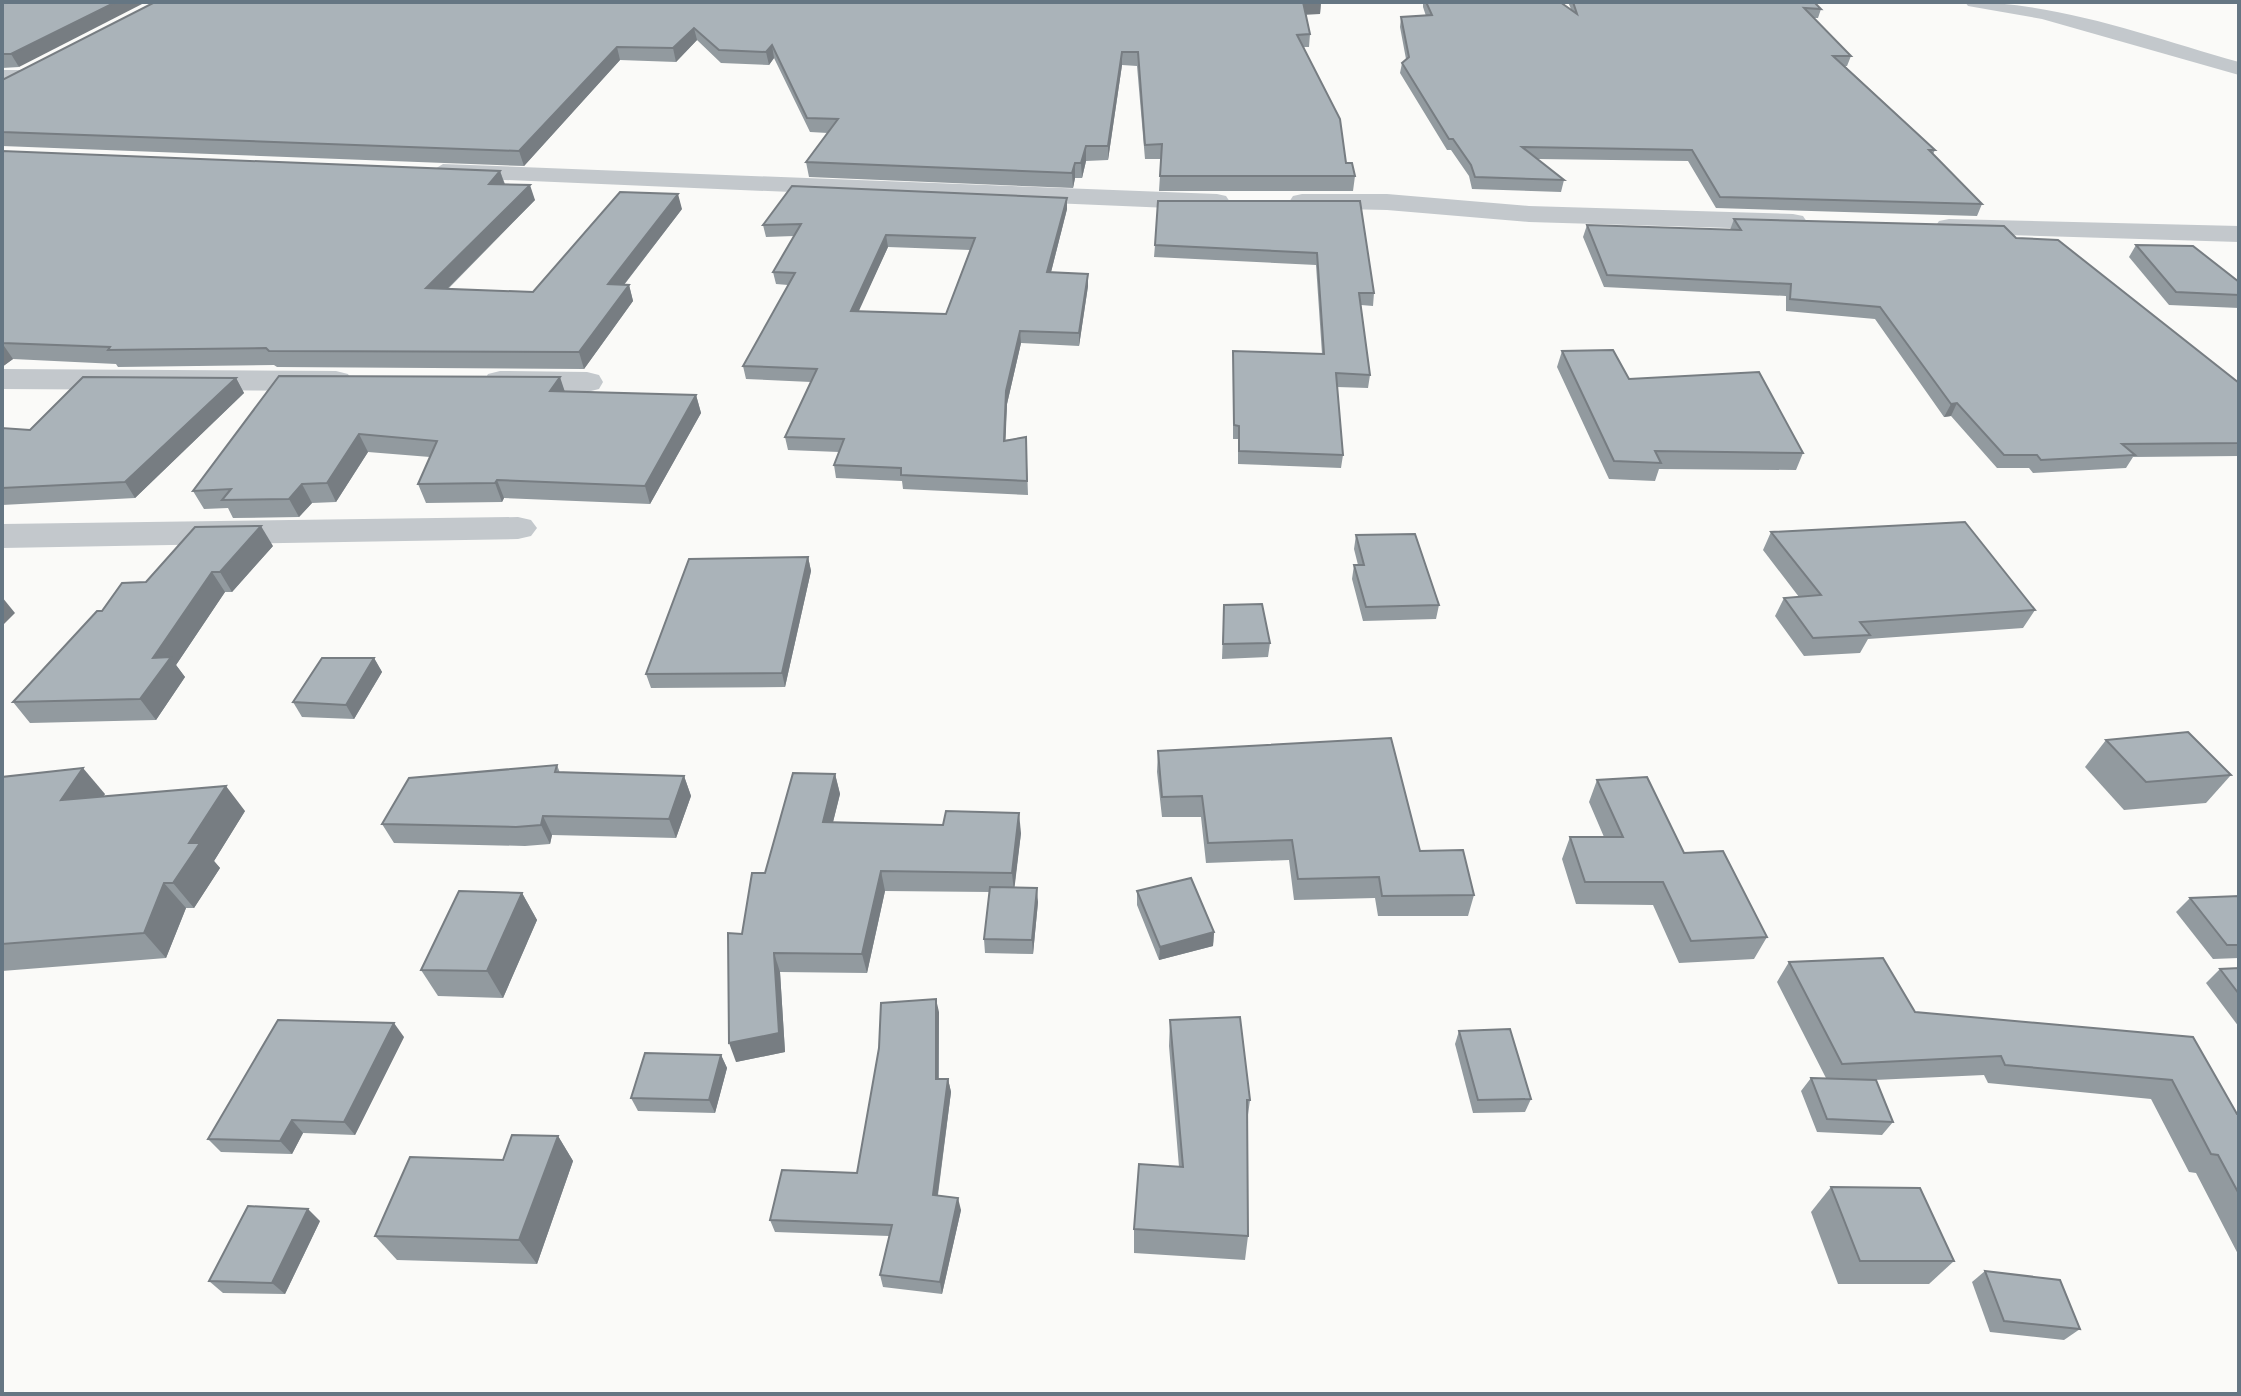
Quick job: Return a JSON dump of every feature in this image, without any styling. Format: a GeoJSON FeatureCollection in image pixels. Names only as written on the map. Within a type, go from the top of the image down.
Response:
{"type":"FeatureCollection","features":[{"type":"Feature","properties":{"kind":"street"},"geometry":{"type":"LineString","coordinates":[[1975,2],[2044,14],[2239,69]]}},
{"type":"Feature","properties":{"kind":"street"},"geometry":{"type":"LineString","coordinates":[[416,171],[1153,202],[1246,202]]}},
{"type":"Feature","properties":{"kind":"street"},"geometry":{"type":"LineString","coordinates":[[1278,202],[1387,202],[1529,214],[1820,223]]}},
{"type":"Feature","properties":{"kind":"street"},"geometry":{"type":"LineString","coordinates":[[1931,227],[2239,234]]}},
{"type":"Feature","properties":{"kind":"street"},"geometry":{"type":"LineString","coordinates":[[2,379],[366,381]]}},
{"type":"Feature","properties":{"kind":"street"},"geometry":{"type":"LineString","coordinates":[[476,381],[587,382]]}},
{"type":"Feature","properties":{"kind":"street"},"geometry":{"type":"LineString","coordinates":[[2,536],[518,528]]}},
{"type":"Feature","properties":{"kind":"building"},"geometry":{"type":"Polygon","coordinates":[[[2,2],[116,2],[11,54],[2,54],[2,2]]]}},
{"type":"Feature","properties":{"kind":"building"},"geometry":{"type":"Polygon","coordinates":[[[155,2],[1303,2],[1310,34],[1297,35],[1340,119],[1346,163],[1352,163],[1355,176],[1160,176],[1162,144],[1145,145],[1138,52],[1122,52],[1108,146],[1086,146],[1081,163],[1075,163],[1072,173],[806,162],[838,119],[807,118],[772,45],[766,52],[719,50],[694,28],[673,48],[617,47],[519,151],[2,132],[2,80],[155,2]]]}},
{"type":"Feature","properties":{"kind":"building"},"geometry":{"type":"Polygon","coordinates":[[[1426,2],[1560,2],[1577,14],[1573,2],[1814,2],[1821,9],[1804,8],[1851,56],[1833,56],[1935,150],[1929,150],[1982,204],[1720,197],[1692,150],[1522,147],[1564,180],[1475,177],[1471,165],[1453,139],[1449,139],[1402,63],[1409,57],[1401,17],[1432,15],[1426,2]]]}},
{"type":"Feature","properties":{"kind":"building"},"geometry":{"type":"Polygon","coordinates":[[[2,151],[500,171],[489,184],[530,185],[426,288],[533,292],[620,192],[678,194],[608,284],[629,285],[579,352],[269,351],[266,348],[108,350],[110,347],[2,343],[2,151]]]}},
{"type":"Feature","properties":{"kind":"building"},"geometry":{"type":"Polygon","coordinates":[[[792,186],[1067,198],[1047,272],[1088,274],[1079,333],[1020,331],[1006,391],[1004,441],[1026,437],[1027,481],[901,475],[901,468],[834,465],[844,439],[785,437],[817,369],[743,366],[795,273],[773,272],[801,224],[763,225],[792,186]],[[886,235],[851,311],[946,314],[975,238],[886,235]]]}},
{"type":"Feature","properties":{"kind":"building"},"geometry":{"type":"Polygon","coordinates":[[[1158,201],[1360,201],[1374,293],[1359,293],[1370,375],[1336,373],[1343,455],[1239,451],[1239,426],[1234,425],[1233,351],[1324,354],[1317,253],[1155,245],[1158,201]]]}},
{"type":"Feature","properties":{"kind":"building"},"geometry":{"type":"Polygon","coordinates":[[[1734,219],[2004,226],[2016,238],[2058,240],[2239,383],[2239,443],[2122,444],[2135,455],[2041,460],[2037,455],[2004,455],[1957,403],[1951,404],[1880,307],[1790,299],[1791,284],[1607,275],[1587,225],[1741,230],[1734,219]]]}},
{"type":"Feature","properties":{"kind":"building"},"geometry":{"type":"Polygon","coordinates":[[[2136,245],[2193,246],[2239,282],[2239,295],[2176,292],[2136,245]]]}},
{"type":"Feature","properties":{"kind":"building"},"geometry":{"type":"Polygon","coordinates":[[[1613,350],[1629,379],[1759,372],[1803,453],[1655,451],[1661,463],[1614,461],[1562,351],[1613,350]]]}},
{"type":"Feature","properties":{"kind":"building"},"geometry":{"type":"Polygon","coordinates":[[[279,376],[560,377],[550,391],[696,395],[645,486],[497,480],[495,483],[418,484],[437,441],[359,434],[327,483],[302,484],[289,499],[222,500],[231,489],[193,491],[279,376]]]}},
{"type":"Feature","properties":{"kind":"building"},"geometry":{"type":"Polygon","coordinates":[[[83,377],[236,378],[125,482],[2,488],[2,428],[30,430],[83,377]]]}},
{"type":"Feature","properties":{"kind":"building"},"geometry":{"type":"Polygon","coordinates":[[[1965,522],[2035,610],[1860,622],[1870,635],[1813,638],[1784,598],[1821,595],[1771,532],[1965,522]]]}},
{"type":"Feature","properties":{"kind":"building"},"geometry":{"type":"Polygon","coordinates":[[[261,526],[220,572],[212,572],[153,658],[171,657],[140,699],[13,702],[97,611],[102,611],[122,583],[146,582],[195,527],[261,526]]]}},
{"type":"Feature","properties":{"kind":"building"},"geometry":{"type":"Polygon","coordinates":[[[1415,534],[1439,605],[1366,607],[1354,565],[1364,565],[1356,535],[1415,534]]]}},
{"type":"Feature","properties":{"kind":"building"},"geometry":{"type":"Polygon","coordinates":[[[808,557],[782,673],[646,674],[689,559],[808,557]]]}},
{"type":"Feature","properties":{"kind":"building"},"geometry":{"type":"Polygon","coordinates":[[[1262,604],[1270,643],[1223,644],[1224,605],[1262,604]]]}},
{"type":"Feature","properties":{"kind":"building"},"geometry":{"type":"Polygon","coordinates":[[[322,658],[374,658],[346,705],[293,702],[322,658]]]}},
{"type":"Feature","properties":{"kind":"building"},"geometry":{"type":"Polygon","coordinates":[[[2188,732],[2231,775],[2146,782],[2106,740],[2188,732]]]}},
{"type":"Feature","properties":{"kind":"building"},"geometry":{"type":"Polygon","coordinates":[[[1391,738],[1420,851],[1463,850],[1474,895],[1382,896],[1379,877],[1298,879],[1292,840],[1208,843],[1202,796],[1162,797],[1158,751],[1391,738]]]}},
{"type":"Feature","properties":{"kind":"building"},"geometry":{"type":"Polygon","coordinates":[[[557,765],[555,772],[684,776],[669,819],[543,816],[541,825],[516,827],[382,824],[409,778],[557,765]]]}},
{"type":"Feature","properties":{"kind":"building"},"geometry":{"type":"Polygon","coordinates":[[[83,768],[61,800],[226,786],[189,843],[200,843],[173,883],[164,883],[144,933],[2,944],[2,777],[83,768]]]}},
{"type":"Feature","properties":{"kind":"building"},"geometry":{"type":"Polygon","coordinates":[[[793,773],[835,774],[823,822],[943,825],[946,811],[1019,813],[1012,873],[881,871],[862,954],[774,953],[779,1033],[729,1043],[728,933],[742,934],[752,873],[765,873],[793,773]]]}},
{"type":"Feature","properties":{"kind":"building"},"geometry":{"type":"Polygon","coordinates":[[[1647,777],[1684,853],[1723,851],[1767,937],[1691,941],[1663,882],[1585,882],[1570,837],[1623,837],[1597,780],[1647,777]]]}},
{"type":"Feature","properties":{"kind":"building"},"geometry":{"type":"Polygon","coordinates":[[[1191,878],[1214,932],[1160,947],[1137,891],[1191,878]]]}},
{"type":"Feature","properties":{"kind":"building"},"geometry":{"type":"Polygon","coordinates":[[[990,887],[1037,888],[1032,940],[984,939],[990,887]]]}},
{"type":"Feature","properties":{"kind":"building"},"geometry":{"type":"Polygon","coordinates":[[[459,891],[522,893],[487,971],[421,970],[459,891]]]}},
{"type":"Feature","properties":{"kind":"building"},"geometry":{"type":"Polygon","coordinates":[[[2239,896],[2239,945],[2227,945],[2190,898],[2239,896]]]}},
{"type":"Feature","properties":{"kind":"building"},"geometry":{"type":"Polygon","coordinates":[[[1883,958],[1915,1012],[2193,1037],[2239,1114],[2239,1194],[2218,1155],[2211,1154],[2172,1080],[2005,1065],[2001,1056],[1842,1064],[1789,962],[1883,958]]]}},
{"type":"Feature","properties":{"kind":"building"},"geometry":{"type":"Polygon","coordinates":[[[2239,968],[2239,994],[2220,969],[2239,968]]]}},
{"type":"Feature","properties":{"kind":"building"},"geometry":{"type":"Polygon","coordinates":[[[936,999],[936,1079],[948,1079],[933,1195],[958,1198],[940,1282],[880,1275],[892,1225],[770,1220],[782,1170],[857,1173],[879,1048],[881,1003],[936,999]]]}},
{"type":"Feature","properties":{"kind":"building"},"geometry":{"type":"Polygon","coordinates":[[[1240,1017],[1250,1100],[1247,1100],[1248,1236],[1134,1229],[1139,1164],[1183,1167],[1170,1020],[1240,1017]]]}},
{"type":"Feature","properties":{"kind":"building"},"geometry":{"type":"Polygon","coordinates":[[[278,1020],[394,1023],[344,1122],[292,1120],[280,1141],[208,1139],[278,1020]]]}},
{"type":"Feature","properties":{"kind":"building"},"geometry":{"type":"Polygon","coordinates":[[[1510,1029],[1531,1099],[1478,1100],[1459,1031],[1510,1029]]]}},
{"type":"Feature","properties":{"kind":"building"},"geometry":{"type":"Polygon","coordinates":[[[645,1053],[721,1055],[709,1100],[631,1098],[645,1053]]]}},
{"type":"Feature","properties":{"kind":"building"},"geometry":{"type":"Polygon","coordinates":[[[1811,1078],[1876,1080],[1893,1122],[1827,1119],[1811,1078]]]}},
{"type":"Feature","properties":{"kind":"building"},"geometry":{"type":"Polygon","coordinates":[[[512,1135],[558,1136],[519,1240],[375,1236],[410,1157],[503,1160],[512,1135]]]}},
{"type":"Feature","properties":{"kind":"building"},"geometry":{"type":"Polygon","coordinates":[[[1831,1187],[1920,1188],[1954,1261],[1860,1261],[1831,1187]]]}},
{"type":"Feature","properties":{"kind":"building"},"geometry":{"type":"Polygon","coordinates":[[[248,1206],[308,1209],[272,1283],[209,1281],[248,1206]]]}},
{"type":"Feature","properties":{"kind":"building"},"geometry":{"type":"Polygon","coordinates":[[[1985,1271],[2060,1280],[2080,1329],[2004,1321],[1985,1271]]]}}]}
